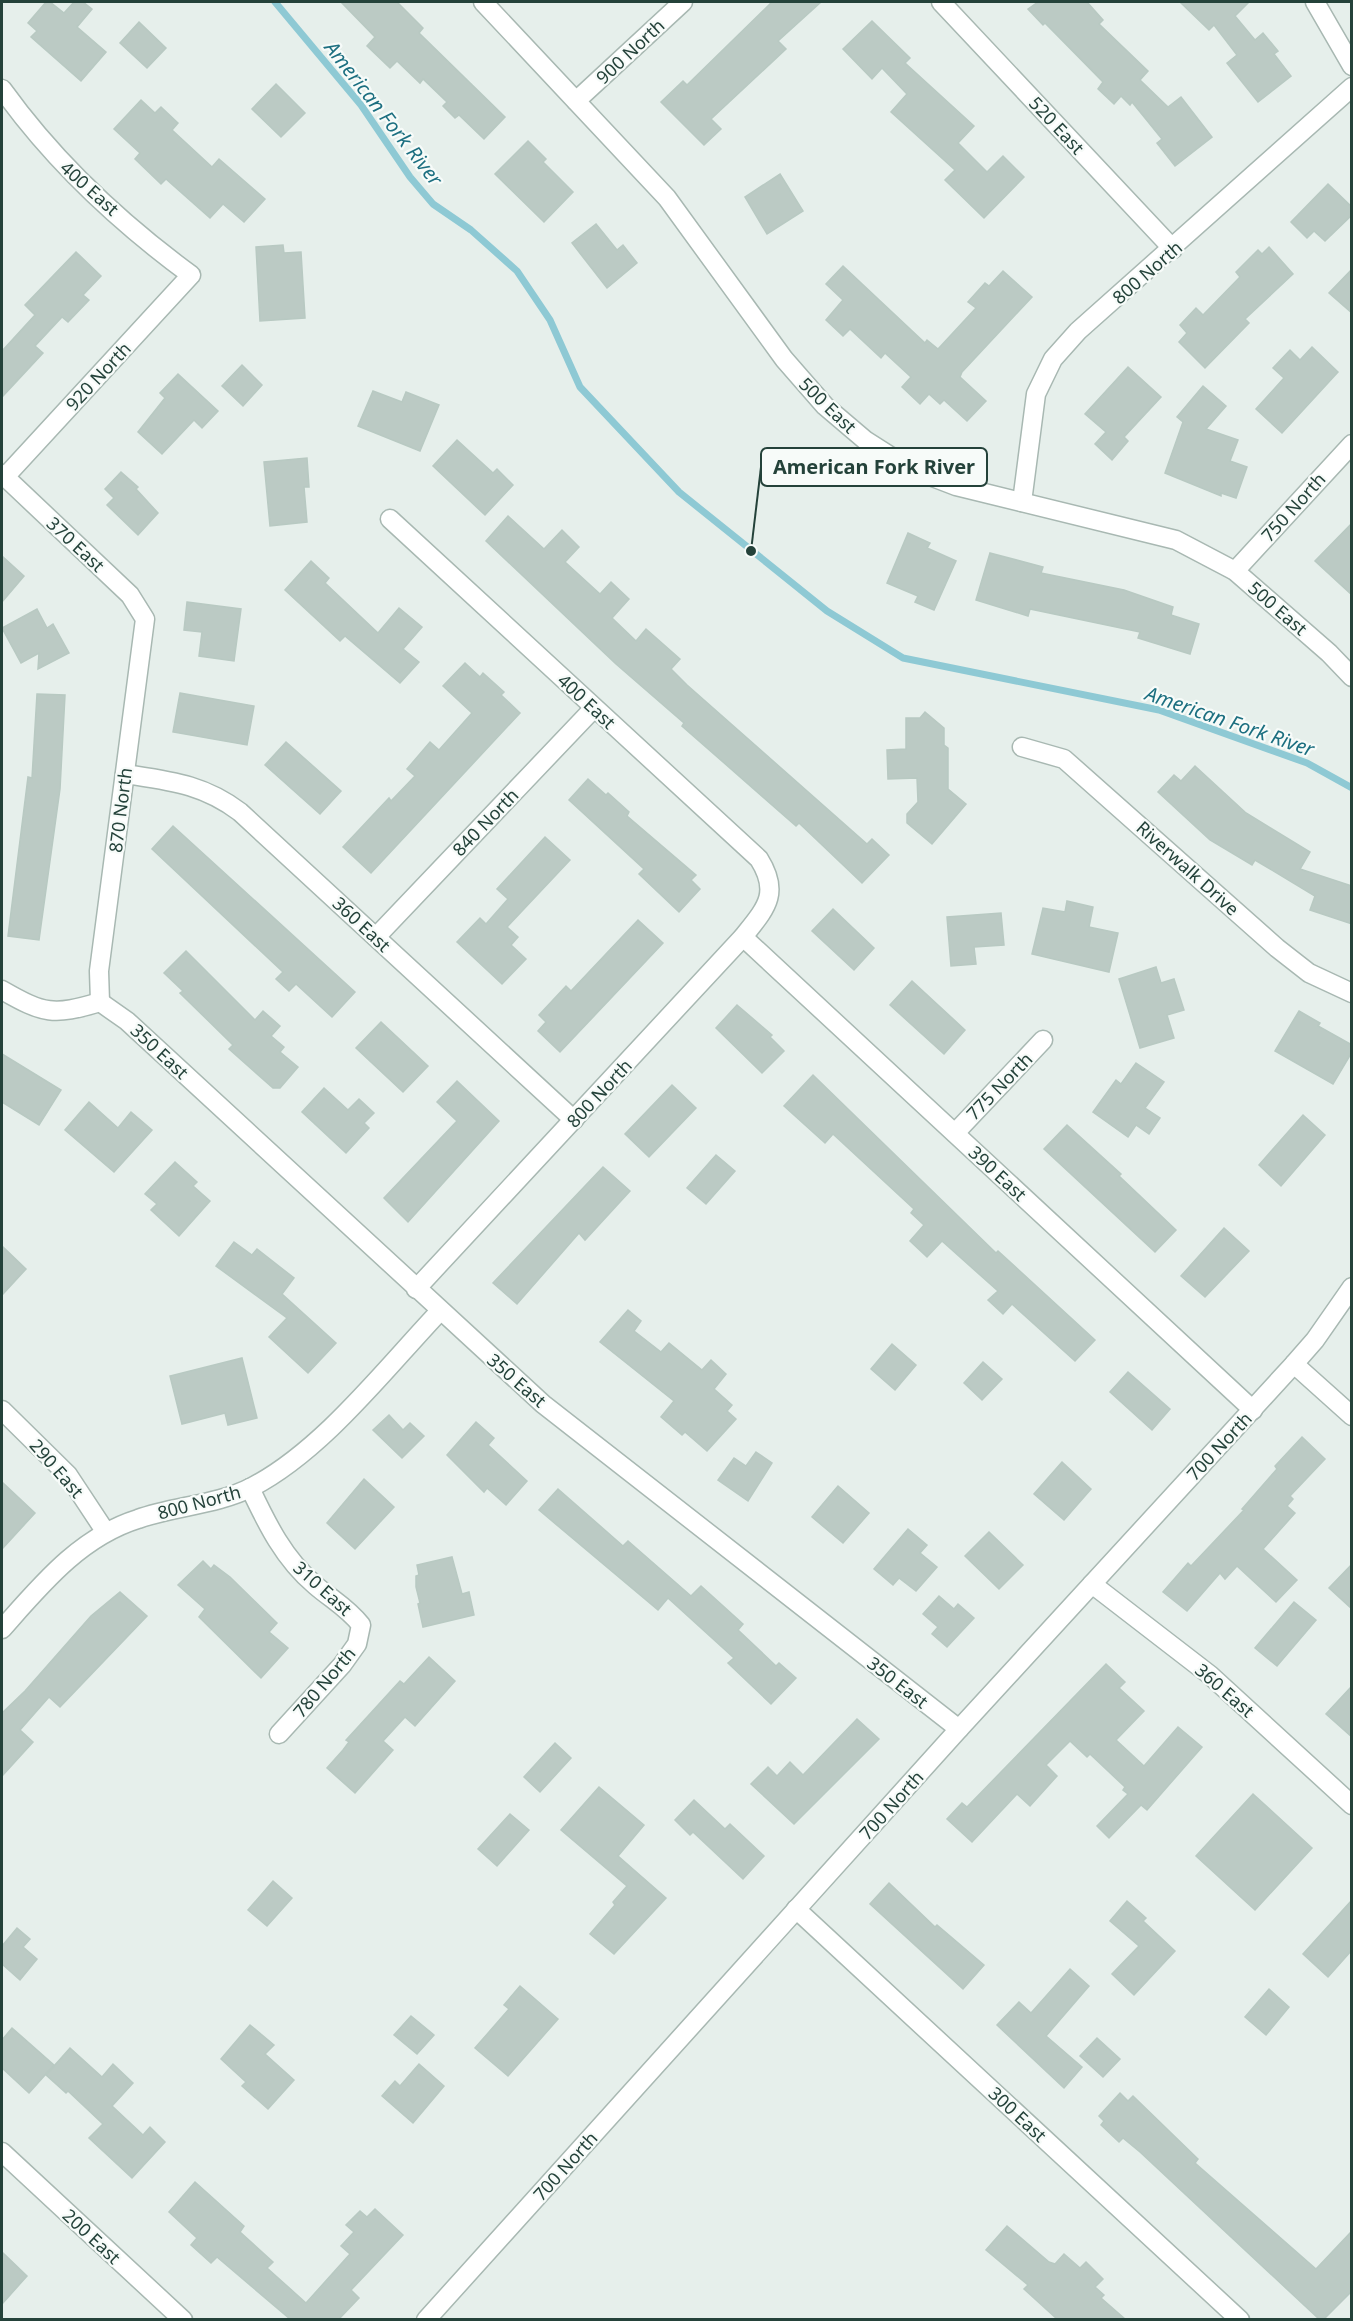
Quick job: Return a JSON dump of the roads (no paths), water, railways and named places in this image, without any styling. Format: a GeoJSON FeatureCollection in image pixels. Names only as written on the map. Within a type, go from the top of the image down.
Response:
{"type":"FeatureCollection","features":[{"type":"Feature","properties":{"kind":"street","name":"500 East"},"geometry":{"type":"LineString","coordinates":[[483,2],[667,198],[784,360],[825,405],[865,440],[909,468],[956,486],[1176,540],[1235,571],[1329,653],[1352,677]]}},
{"type":"Feature","properties":{"kind":"street","name":"900 North"},"geometry":{"type":"LineString","coordinates":[[576,101],[684,2]]}},
{"type":"Feature","properties":{"kind":"street","name":"520 East"},"geometry":{"type":"LineString","coordinates":[[941,2],[1173,249]]}},
{"type":"Feature","properties":{"kind":"street"},"geometry":{"type":"LineString","coordinates":[[1315,2],[1352,66]]}},
{"type":"Feature","properties":{"kind":"street","name":"800 North"},"geometry":{"type":"LineString","coordinates":[[1022,502],[1036,394],[1053,359],[1078,331],[1173,249],[1352,87]]}},
{"type":"Feature","properties":{"kind":"street","name":"400 East"},"geometry":{"type":"LineString","coordinates":[[2,89],[53,154],[162,254],[191,275]]}},
{"type":"Feature","properties":{"kind":"street","name":"920 North"},"geometry":{"type":"LineString","coordinates":[[3,475],[191,275]]}},
{"type":"Feature","properties":{"kind":"street","name":"750 North"},"geometry":{"type":"LineString","coordinates":[[1235,571],[1352,444]]}},
{"type":"Feature","properties":{"kind":"street","name":"370 East"},"geometry":{"type":"LineString","coordinates":[[3,475],[130,595],[145,619]]}},
{"type":"Feature","properties":{"kind":"street","name":"400 East"},"geometry":{"type":"LineString","coordinates":[[390,519],[759,859],[768,874],[770,891]]}},
{"type":"Feature","properties":{"kind":"street","name":"870 North"},"geometry":{"type":"LineString","coordinates":[[100,1002],[99,971],[145,619]]}},
{"type":"Feature","properties":{"kind":"street","name":"840 North"},"geometry":{"type":"LineString","coordinates":[[376,937],[594,708]]}},
{"type":"Feature","properties":{"kind":"street","name":"Riverwalk Drive"},"geometry":{"type":"LineString","coordinates":[[1022,747],[1064,759],[1277,948],[1308,973],[1352,993]]}},
{"type":"Feature","properties":{"kind":"street","name":"360 East"},"geometry":{"type":"LineString","coordinates":[[125,774],[180,783],[222,798],[574,1120]]}},
{"type":"Feature","properties":{"kind":"street","name":"800 North"},"geometry":{"type":"LineString","coordinates":[[417,1289],[743,937],[766,907],[770,891]]}},
{"type":"Feature","properties":{"kind":"street","name":"390 East"},"geometry":{"type":"LineString","coordinates":[[743,937],[1253,1410]]}},
{"type":"Feature","properties":{"kind":"street"},"geometry":{"type":"LineString","coordinates":[[2,990],[36,1009],[55,1012],[100,1002]]}},
{"type":"Feature","properties":{"kind":"street","name":"350 East"},"geometry":{"type":"LineString","coordinates":[[100,1002],[127,1021],[543,1404],[959,1729]]}},
{"type":"Feature","properties":{"kind":"street","name":"775 North"},"geometry":{"type":"LineString","coordinates":[[955,1133],[1042,1040]]}},
{"type":"Feature","properties":{"kind":"street","name":"700 North"},"geometry":{"type":"LineString","coordinates":[[426,2319],[959,1729],[1253,1410],[1315,1340],[1352,1287]]}},
{"type":"Feature","properties":{"kind":"street","name":"800 North"},"geometry":{"type":"LineString","coordinates":[[2,1629],[65,1561],[105,1532],[137,1519],[213,1501],[250,1488],[284,1468],[315,1443],[440,1311]]}},
{"type":"Feature","properties":{"kind":"street"},"geometry":{"type":"LineString","coordinates":[[1294,1364],[1352,1416]]}},
{"type":"Feature","properties":{"kind":"street","name":"290 East"},"geometry":{"type":"LineString","coordinates":[[2,1410],[68,1475],[105,1532]]}},
{"type":"Feature","properties":{"kind":"street","name":"310 East"},"geometry":{"type":"LineString","coordinates":[[250,1488],[280,1546],[297,1568],[314,1585],[351,1611],[361,1625]]}},
{"type":"Feature","properties":{"kind":"street","name":"360 East"},"geometry":{"type":"LineString","coordinates":[[1092,1584],[1210,1675],[1352,1805]]}},
{"type":"Feature","properties":{"kind":"street","name":"780 North"},"geometry":{"type":"LineString","coordinates":[[279,1734],[342,1665],[357,1644],[361,1625]]}},
{"type":"Feature","properties":{"kind":"street","name":"300 East"},"geometry":{"type":"LineString","coordinates":[[796,1909],[1240,2319]]}},
{"type":"Feature","properties":{"kind":"street","name":"200 East"},"geometry":{"type":"LineString","coordinates":[[3,2155],[183,2319]]}},
{"type":"Feature","properties":{"kind":"waterway","name":"American Fork River"},"geometry":{"type":"LineString","coordinates":[[275,2],[361,105],[410,177],[433,204],[471,230],[517,271],[550,320],[580,387],[679,492],[827,611],[903,658],[1159,710],[1307,763],[1352,788]]}},
{"type":"Feature","properties":{"kind":"place","name":"American Fork River"},"geometry":{"type":"Point","coordinates":[751,551]}}]}
